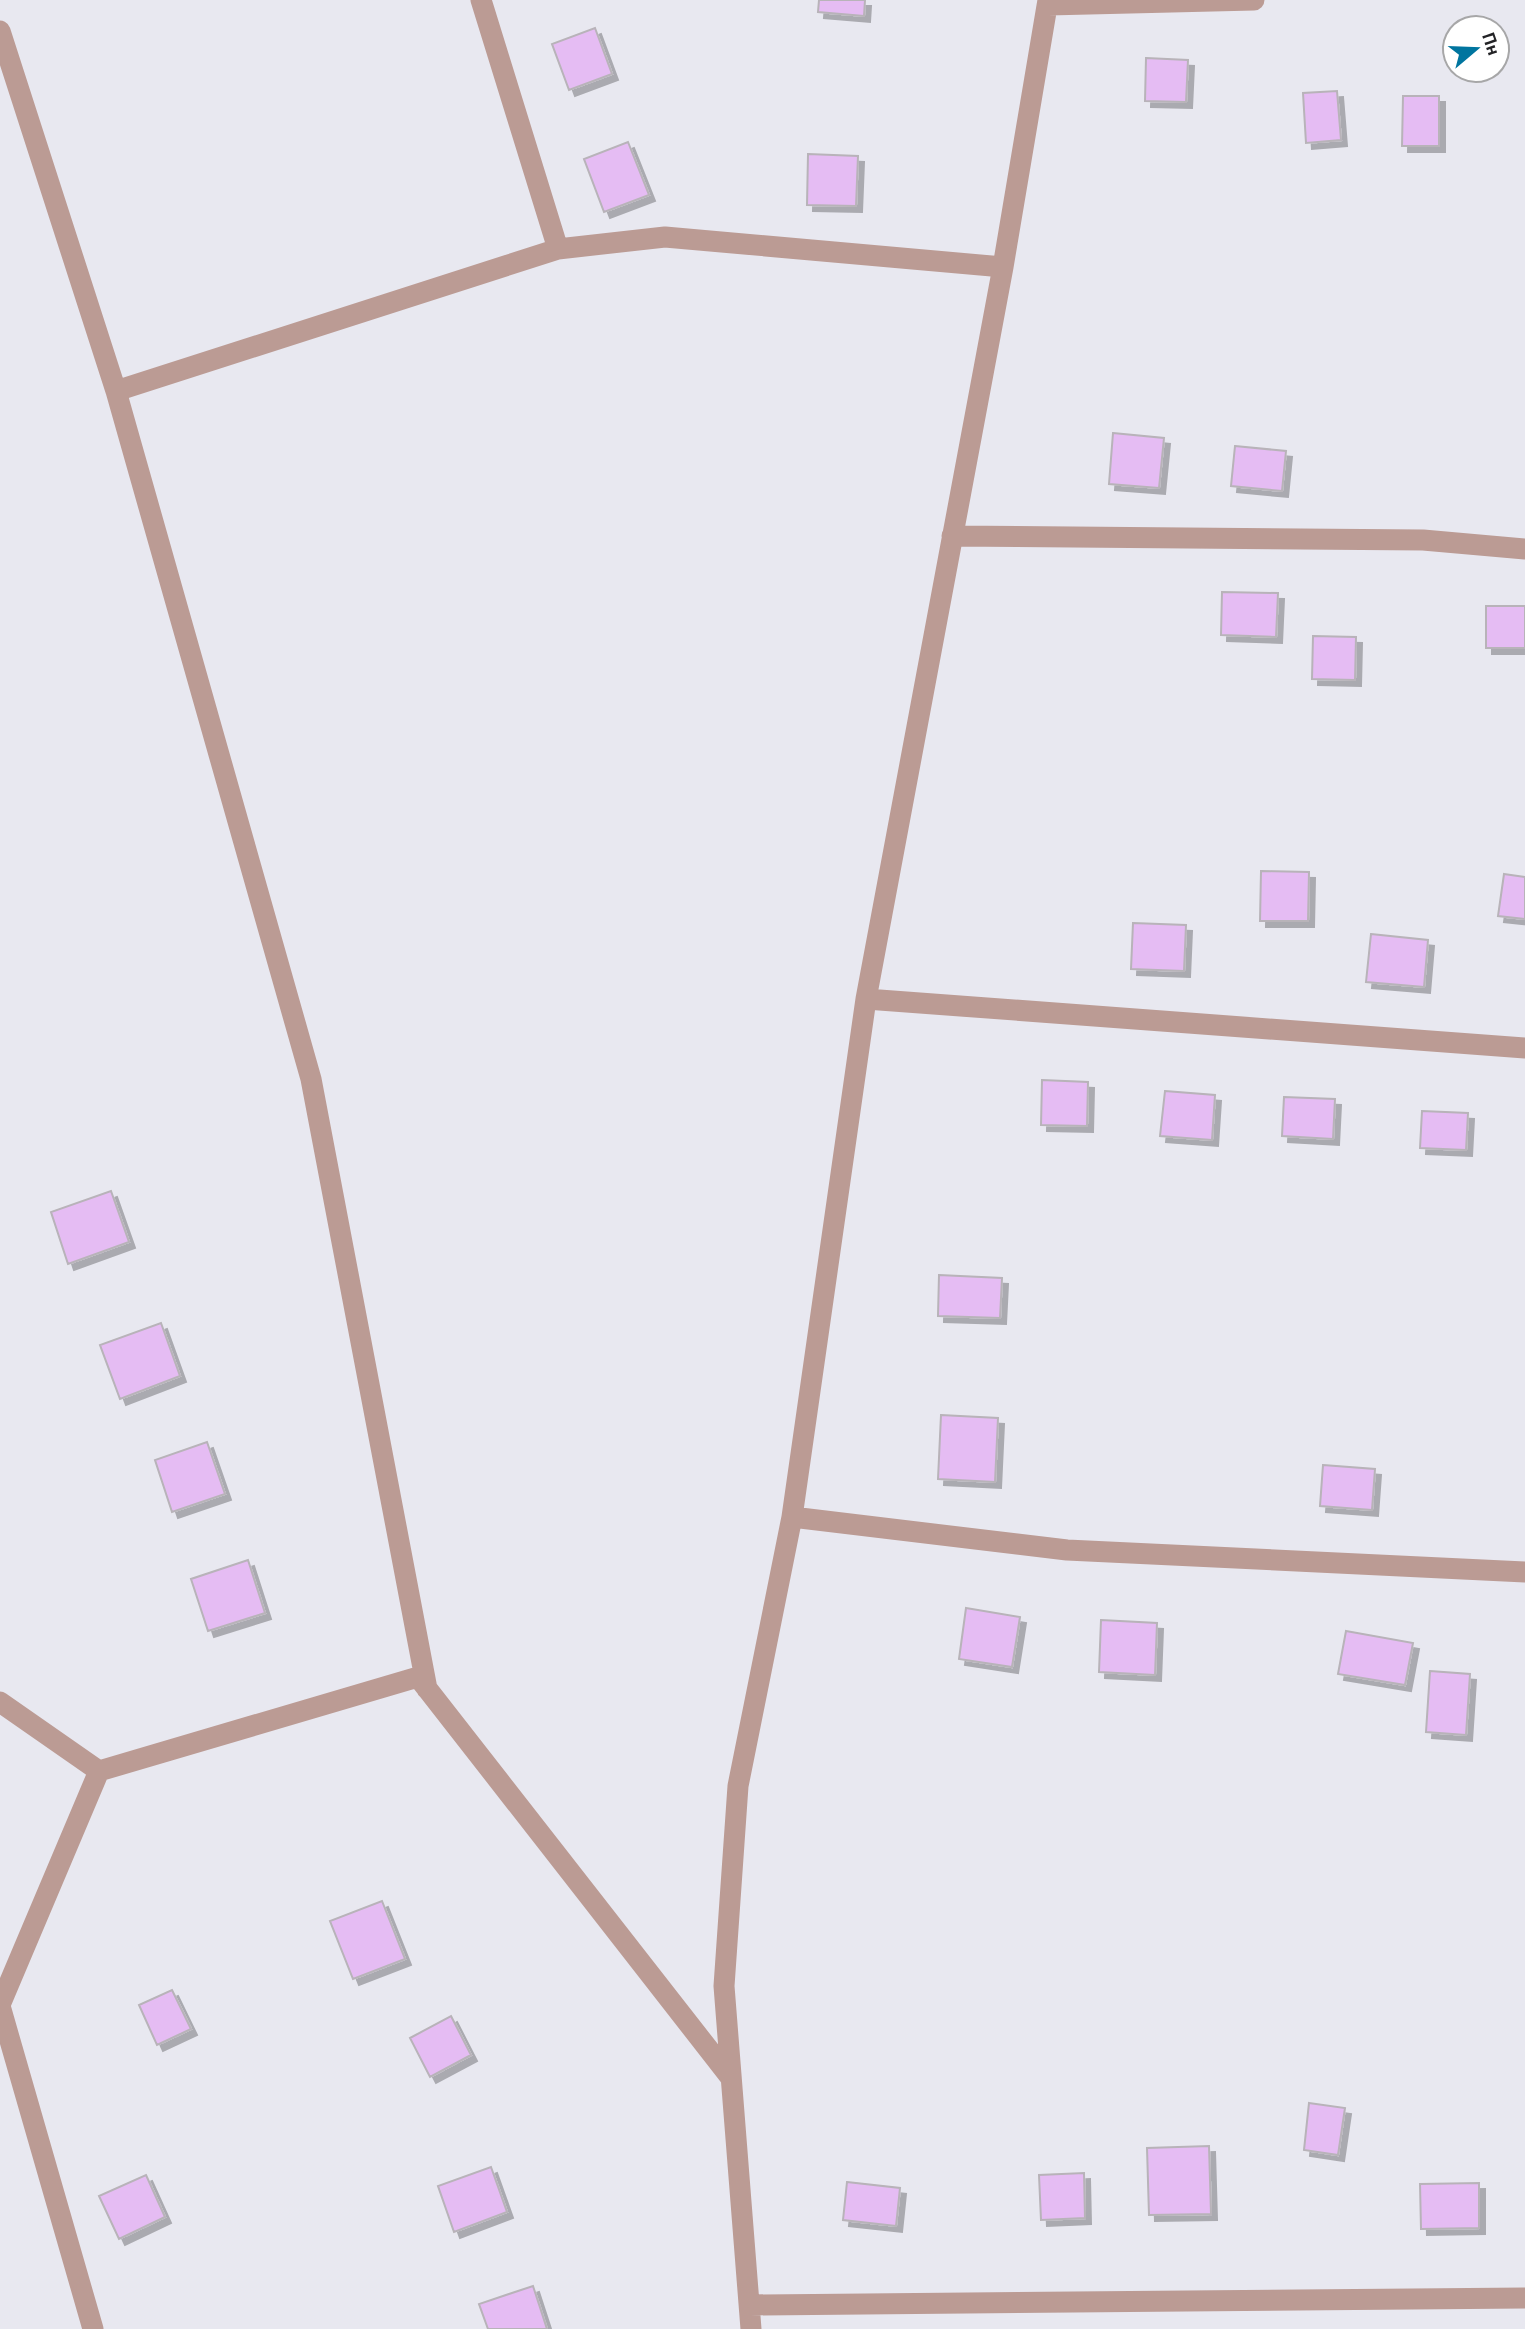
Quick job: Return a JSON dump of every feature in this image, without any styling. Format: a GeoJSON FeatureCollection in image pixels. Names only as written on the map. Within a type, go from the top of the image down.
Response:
{"type":"FeatureCollection","features":[{"type":"Feature","properties":{"kind":"street"},"geometry":{"type":"LineString","coordinates":[[481,0],[558,249]]}},
{"type":"Feature","properties":{"kind":"street"},"geometry":{"type":"LineString","coordinates":[[751,2329],[724,1986],[738,1786],[792,1517],[866,999],[1003,267],[1048,3],[1254,0]]}},
{"type":"Feature","properties":{"kind":"street"},"geometry":{"type":"LineString","coordinates":[[0,31],[116,391],[311,1079],[427,1689]]}},
{"type":"Feature","properties":{"kind":"street"},"geometry":{"type":"LineString","coordinates":[[116,391],[558,249],[666,237],[1003,267]]}},
{"type":"Feature","properties":{"kind":"street"},"geometry":{"type":"LineString","coordinates":[[953,537],[1423,540],[1525,549]]}},
{"type":"Feature","properties":{"kind":"street"},"geometry":{"type":"LineString","coordinates":[[866,999],[1525,1048]]}},
{"type":"Feature","properties":{"kind":"street"},"geometry":{"type":"LineString","coordinates":[[792,1517],[1067,1550],[1525,1572]]}},
{"type":"Feature","properties":{"kind":"street"},"geometry":{"type":"LineString","coordinates":[[99,1771],[418,1677],[732,2078]]}},
{"type":"Feature","properties":{"kind":"street"},"geometry":{"type":"LineString","coordinates":[[0,1702],[99,1771]]}},
{"type":"Feature","properties":{"kind":"street"},"geometry":{"type":"LineString","coordinates":[[93,2329],[0,2006],[99,1771]]}},
{"type":"Feature","properties":{"kind":"street"},"geometry":{"type":"LineString","coordinates":[[750,2305],[1525,2298]]}},
{"type":"Feature","properties":{"kind":"building"},"geometry":{"type":"Polygon","coordinates":[[[819,0],[865,0],[864,16],[818,12],[819,0]]]}},
{"type":"Feature","properties":{"kind":"building"},"geometry":{"type":"Polygon","coordinates":[[[595,28],[612,74],[569,90],[552,44],[595,28]]]}},
{"type":"Feature","properties":{"kind":"building"},"geometry":{"type":"Polygon","coordinates":[[[1146,58],[1188,60],[1186,102],[1145,101],[1146,58]]]}},
{"type":"Feature","properties":{"kind":"building"},"geometry":{"type":"Polygon","coordinates":[[[1337,91],[1341,140],[1306,143],[1303,93],[1337,91]]]}},
{"type":"Feature","properties":{"kind":"building"},"geometry":{"type":"Polygon","coordinates":[[[1403,96],[1439,96],[1439,146],[1402,146],[1403,96]]]}},
{"type":"Feature","properties":{"kind":"building"},"geometry":{"type":"Polygon","coordinates":[[[628,142],[649,195],[604,212],[584,159],[628,142]]]}},
{"type":"Feature","properties":{"kind":"building"},"geometry":{"type":"Polygon","coordinates":[[[808,154],[858,156],[856,206],[807,205],[808,154]]]}},
{"type":"Feature","properties":{"kind":"building"},"geometry":{"type":"Polygon","coordinates":[[[1113,433],[1164,438],[1159,488],[1109,484],[1113,433]]]}},
{"type":"Feature","properties":{"kind":"building"},"geometry":{"type":"Polygon","coordinates":[[[1235,446],[1286,451],[1282,491],[1231,486],[1235,446]]]}},
{"type":"Feature","properties":{"kind":"building"},"geometry":{"type":"Polygon","coordinates":[[[1222,592],[1278,593],[1276,637],[1221,635],[1222,592]]]}},
{"type":"Feature","properties":{"kind":"building"},"geometry":{"type":"Polygon","coordinates":[[[1486,606],[1525,606],[1525,648],[1486,648],[1486,606]]]}},
{"type":"Feature","properties":{"kind":"building"},"geometry":{"type":"Polygon","coordinates":[[[1313,636],[1356,637],[1355,680],[1312,679],[1313,636]]]}},
{"type":"Feature","properties":{"kind":"building"},"geometry":{"type":"Polygon","coordinates":[[[1261,871],[1309,872],[1308,921],[1260,921],[1261,871]]]}},
{"type":"Feature","properties":{"kind":"building"},"geometry":{"type":"Polygon","coordinates":[[[1504,874],[1525,877],[1525,919],[1498,916],[1504,874]]]}},
{"type":"Feature","properties":{"kind":"building"},"geometry":{"type":"Polygon","coordinates":[[[1133,923],[1186,925],[1184,971],[1131,969],[1133,923]]]}},
{"type":"Feature","properties":{"kind":"building"},"geometry":{"type":"Polygon","coordinates":[[[1371,934],[1428,940],[1424,987],[1366,982],[1371,934]]]}},
{"type":"Feature","properties":{"kind":"building"},"geometry":{"type":"Polygon","coordinates":[[[1042,1080],[1088,1082],[1087,1126],[1041,1125],[1042,1080]]]}},
{"type":"Feature","properties":{"kind":"building"},"geometry":{"type":"Polygon","coordinates":[[[1165,1091],[1215,1095],[1212,1140],[1160,1136],[1165,1091]]]}},
{"type":"Feature","properties":{"kind":"building"},"geometry":{"type":"Polygon","coordinates":[[[1284,1097],[1335,1099],[1333,1139],[1282,1136],[1284,1097]]]}},
{"type":"Feature","properties":{"kind":"building"},"geometry":{"type":"Polygon","coordinates":[[[1422,1111],[1468,1113],[1466,1150],[1420,1148],[1422,1111]]]}},
{"type":"Feature","properties":{"kind":"building"},"geometry":{"type":"Polygon","coordinates":[[[111,1191],[129,1242],[68,1264],[51,1212],[111,1191]]]}},
{"type":"Feature","properties":{"kind":"building"},"geometry":{"type":"Polygon","coordinates":[[[939,1275],[1002,1278],[1000,1318],[938,1316],[939,1275]]]}},
{"type":"Feature","properties":{"kind":"building"},"geometry":{"type":"Polygon","coordinates":[[[161,1323],[180,1376],[120,1399],[100,1345],[161,1323]]]}},
{"type":"Feature","properties":{"kind":"building"},"geometry":{"type":"Polygon","coordinates":[[[941,1415],[998,1418],[995,1482],[938,1479],[941,1415]]]}},
{"type":"Feature","properties":{"kind":"building"},"geometry":{"type":"Polygon","coordinates":[[[207,1442],[225,1494],[172,1512],[155,1460],[207,1442]]]}},
{"type":"Feature","properties":{"kind":"building"},"geometry":{"type":"Polygon","coordinates":[[[1323,1465],[1375,1469],[1372,1510],[1320,1506],[1323,1465]]]}},
{"type":"Feature","properties":{"kind":"building"},"geometry":{"type":"Polygon","coordinates":[[[248,1560],[265,1613],[208,1631],[191,1579],[248,1560]]]}},
{"type":"Feature","properties":{"kind":"building"},"geometry":{"type":"Polygon","coordinates":[[[966,1608],[1020,1617],[1012,1667],[959,1659],[966,1608]]]}},
{"type":"Feature","properties":{"kind":"building"},"geometry":{"type":"Polygon","coordinates":[[[1101,1620],[1157,1623],[1155,1675],[1099,1672],[1101,1620]]]}},
{"type":"Feature","properties":{"kind":"building"},"geometry":{"type":"Polygon","coordinates":[[[1346,1631],[1413,1643],[1405,1685],[1338,1674],[1346,1631]]]}},
{"type":"Feature","properties":{"kind":"building"},"geometry":{"type":"Polygon","coordinates":[[[1430,1671],[1470,1674],[1466,1735],[1426,1732],[1430,1671]]]}},
{"type":"Feature","properties":{"kind":"building"},"geometry":{"type":"Polygon","coordinates":[[[382,1901],[405,1959],[353,1979],[330,1921],[382,1901]]]}},
{"type":"Feature","properties":{"kind":"building"},"geometry":{"type":"Polygon","coordinates":[[[172,1990],[191,2029],[157,2045],[139,2005],[172,1990]]]}},
{"type":"Feature","properties":{"kind":"building"},"geometry":{"type":"Polygon","coordinates":[[[451,2016],[471,2055],[430,2077],[410,2038],[451,2016]]]}},
{"type":"Feature","properties":{"kind":"building"},"geometry":{"type":"Polygon","coordinates":[[[1309,2103],[1345,2108],[1338,2155],[1304,2150],[1309,2103]]]}},
{"type":"Feature","properties":{"kind":"building"},"geometry":{"type":"Polygon","coordinates":[[[1209,2146],[1211,2214],[1149,2215],[1147,2148],[1209,2146]]]}},
{"type":"Feature","properties":{"kind":"building"},"geometry":{"type":"Polygon","coordinates":[[[491,2167],[507,2212],[454,2232],[438,2186],[491,2167]]]}},
{"type":"Feature","properties":{"kind":"building"},"geometry":{"type":"Polygon","coordinates":[[[1084,2173],[1085,2218],[1041,2220],[1039,2175],[1084,2173]]]}},
{"type":"Feature","properties":{"kind":"building"},"geometry":{"type":"Polygon","coordinates":[[[146,2175],[165,2217],[119,2239],[99,2196],[146,2175]]]}},
{"type":"Feature","properties":{"kind":"building"},"geometry":{"type":"Polygon","coordinates":[[[847,2182],[900,2188],[896,2226],[843,2220],[847,2182]]]}},
{"type":"Feature","properties":{"kind":"building"},"geometry":{"type":"Polygon","coordinates":[[[1479,2183],[1479,2228],[1421,2229],[1420,2184],[1479,2183]]]}},
{"type":"Feature","properties":{"kind":"building"},"geometry":{"type":"Polygon","coordinates":[[[533,2286],[547,2329],[488,2329],[479,2304],[533,2286]]]}}]}
